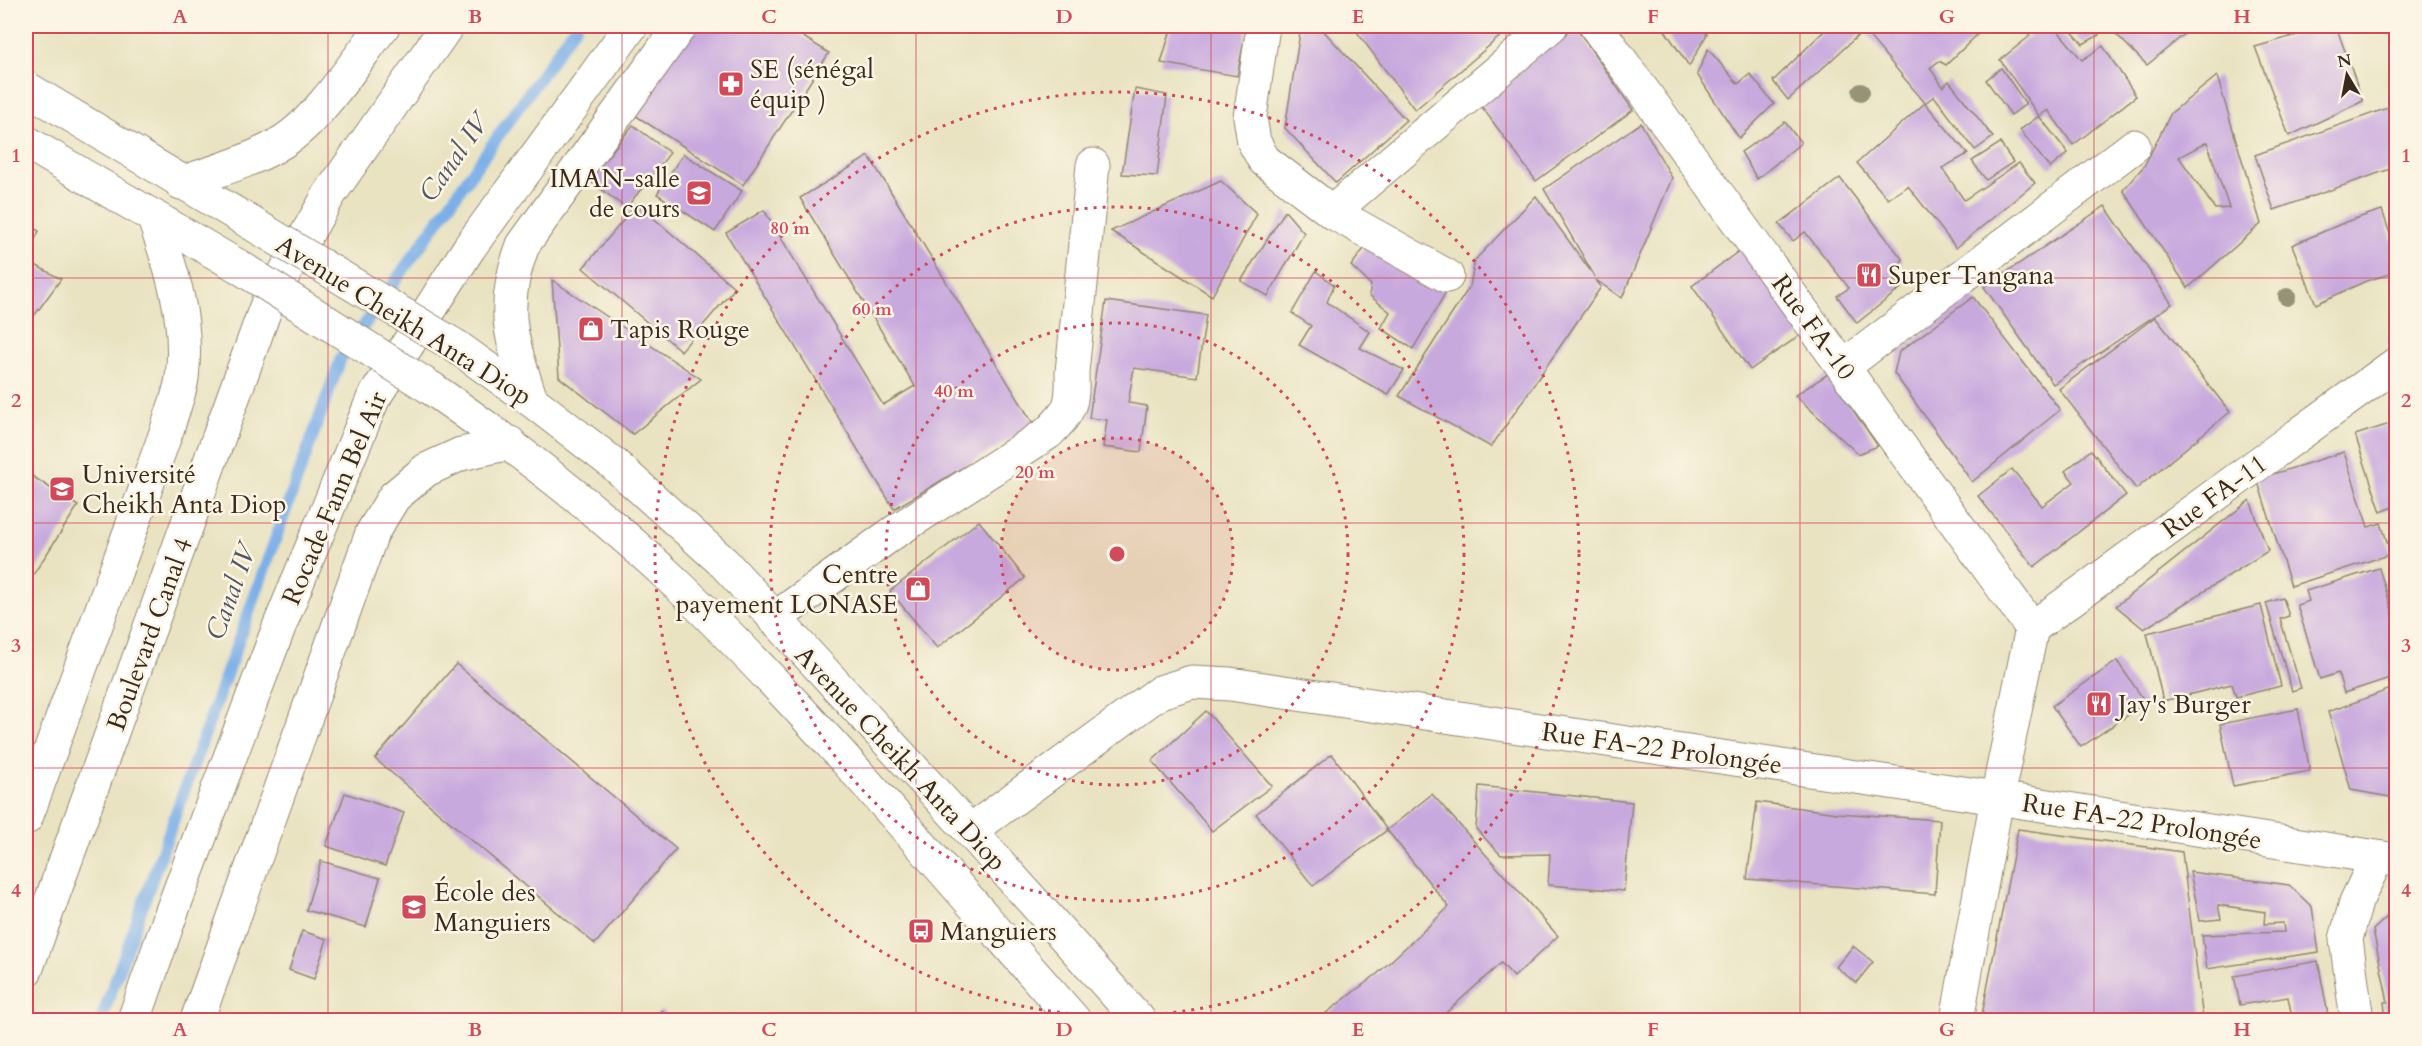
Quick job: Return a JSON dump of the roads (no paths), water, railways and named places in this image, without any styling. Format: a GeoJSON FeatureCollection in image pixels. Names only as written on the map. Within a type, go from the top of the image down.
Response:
{"type":"FeatureCollection","features":[{"type":"Feature","properties":{"kind":"main road"},"geometry":{"type":"LineString","coordinates":[[181,183],[247,160],[285,141],[312,118],[383,26]]}},
{"type":"Feature","properties":{"kind":"main road","name":"Boulevard Canal 4"},"geometry":{"type":"LineString","coordinates":[[26,970],[267,304],[329,195],[447,26]]}},
{"type":"Feature","properties":{"kind":"main road","name":"Rocade Fann Bel Air"},"geometry":{"type":"LineString","coordinates":[[134,1020],[172,911],[279,627],[373,399],[469,248],[631,26]]}},
{"type":"Feature","properties":{"kind":"main road"},"geometry":{"type":"LineString","coordinates":[[531,400],[514,346],[510,322],[510,284],[523,245],[680,26]]}},
{"type":"Feature","properties":{"kind":"main road"},"geometry":{"type":"LineString","coordinates":[[1263,26],[1250,117],[1254,142],[1264,160],[1332,212],[1447,276]]}},
{"type":"Feature","properties":{"kind":"main road"},"geometry":{"type":"LineString","coordinates":[[1332,212],[1551,26]]}},
{"type":"Feature","properties":{"kind":"main road","name":"Rue FA-10"},"geometry":{"type":"LineString","coordinates":[[1596,26],[2032,628]]}},
{"type":"Feature","properties":{"kind":"main road","name":"Avenue Cheikh Anta Diop"},"geometry":{"type":"LineString","coordinates":[[26,88],[457,347],[531,400],[615,465],[724,563],[970,831],[1139,1020]]}},
{"type":"Feature","properties":{"kind":"main road","name":"Avenue Cheikh Anta Diop"},"geometry":{"type":"LineString","coordinates":[[26,142],[238,266],[431,388],[510,443],[577,497],[682,589],[809,719],[1074,1020]]}},
{"type":"Feature","properties":{"kind":"main road"},"geometry":{"type":"LineString","coordinates":[[1844,367],[2134,146]]}},
{"type":"Feature","properties":{"kind":"main road"},"geometry":{"type":"LineString","coordinates":[[774,619],[893,533],[1048,433],[1066,416],[1073,398],[1072,372],[1093,165]]}},
{"type":"Feature","properties":{"kind":"main road"},"geometry":{"type":"LineString","coordinates":[[26,818],[168,427],[182,379],[182,327],[178,290],[153,216]]}},
{"type":"Feature","properties":{"kind":"main road","name":"Rue FA-11"},"geometry":{"type":"LineString","coordinates":[[2032,628],[2397,364]]}},
{"type":"Feature","properties":{"kind":"main road"},"geometry":{"type":"LineString","coordinates":[[197,1020],[372,533],[394,496],[426,470],[461,454],[510,443]]}},
{"type":"Feature","properties":{"kind":"main road"},"geometry":{"type":"LineString","coordinates":[[1957,1020],[1997,798],[2032,628]]}},
{"type":"Feature","properties":{"kind":"main road","name":"Rue FA-22 Prolongée"},"geometry":{"type":"LineString","coordinates":[[970,831],[1160,692],[1191,682],[1230,684],[1997,798],[2387,859]]}},
{"type":"Feature","properties":{"kind":"main road"},"geometry":{"type":"LineString","coordinates":[[2357,1020],[2346,939],[2356,902],[2387,859]]}},
{"type":"Feature","properties":{"kind":"waterway","name":"Canal IV"},"geometry":{"type":"LineString","coordinates":[[101,1020],[341,358],[576,26]]}},
{"type":"Feature","properties":{"kind":"place","name":"SE (sénégal équip )"},"geometry":{"type":"Point","coordinates":[731,84]}},
{"type":"Feature","properties":{"kind":"place","name":"IMAN-salle de cours"},"geometry":{"type":"Point","coordinates":[699,193]}},
{"type":"Feature","properties":{"kind":"place","name":"Super Tangana"},"geometry":{"type":"Point","coordinates":[1869,275]}},
{"type":"Feature","properties":{"kind":"place","name":"Tapis Rouge"},"geometry":{"type":"Point","coordinates":[591,329]}},
{"type":"Feature","properties":{"kind":"place","name":"Université Cheikh Anta Diop"},"geometry":{"type":"Point","coordinates":[62,489]}},
{"type":"Feature","properties":{"kind":"place","name":"Centre payement LONASE"},"geometry":{"type":"Point","coordinates":[918,589]}},
{"type":"Feature","properties":{"kind":"place","name":"Jay's Burger"},"geometry":{"type":"Point","coordinates":[2099,704]}},
{"type":"Feature","properties":{"kind":"place","name":"École des Manguiers"},"geometry":{"type":"Point","coordinates":[414,907]}},
{"type":"Feature","properties":{"kind":"place","name":"Manguiers"},"geometry":{"type":"Point","coordinates":[921,931]}}]}
